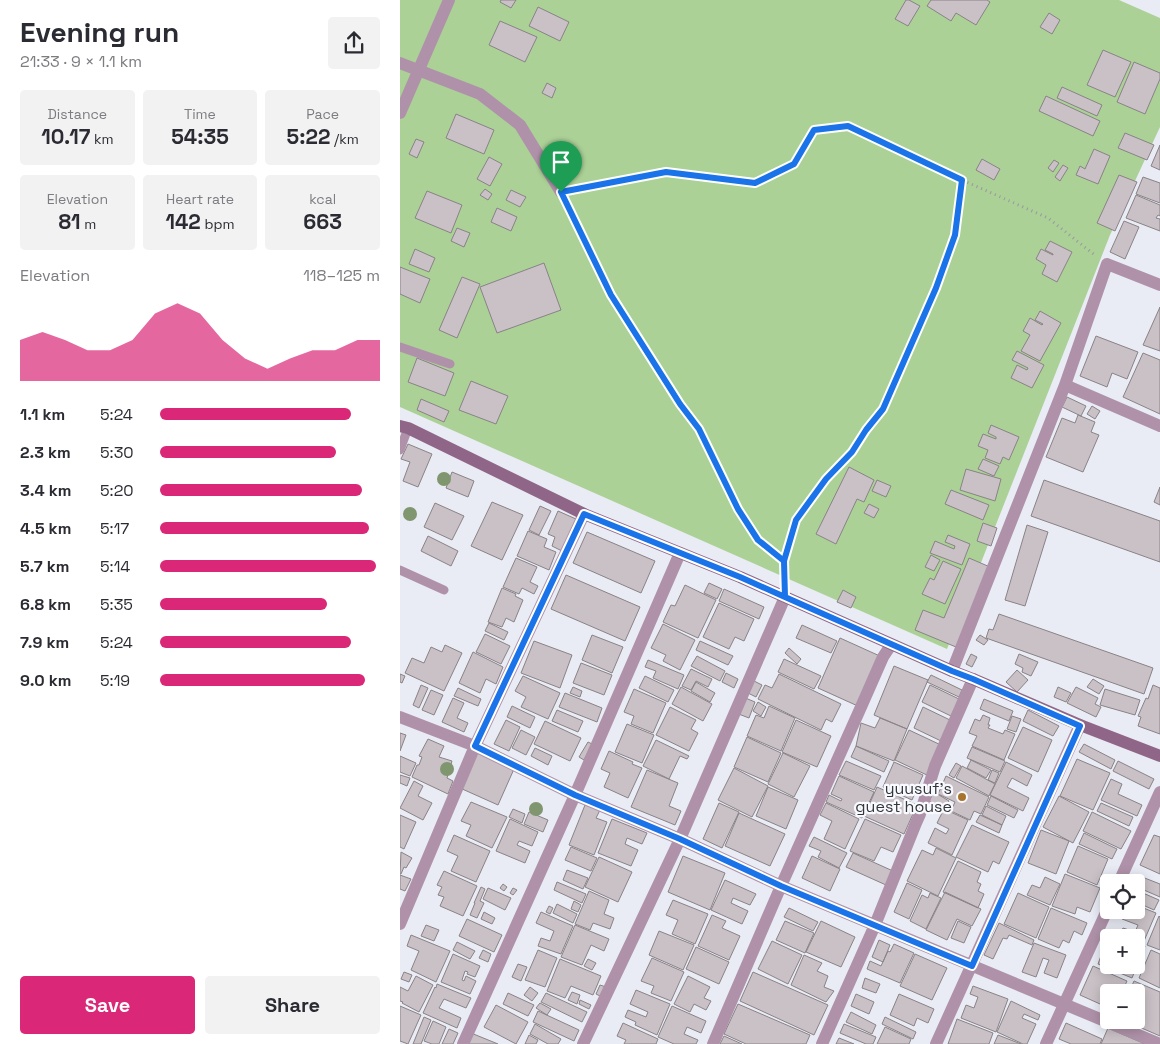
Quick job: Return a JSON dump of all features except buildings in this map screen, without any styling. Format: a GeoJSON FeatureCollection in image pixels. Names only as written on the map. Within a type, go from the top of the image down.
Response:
{"type":"FeatureCollection","features":[{"type":"Feature","properties":{"kind":"street"},"geometry":{"type":"LineString","coordinates":[[400,113],[449,0]]}},
{"type":"Feature","properties":{"kind":"street"},"geometry":{"type":"LineString","coordinates":[[400,62],[480,94],[520,125],[561,192]]}},
{"type":"Feature","properties":{"kind":"street"},"geometry":{"type":"LineString","coordinates":[[952,671],[1065,385],[1107,264],[1160,285]]}},
{"type":"Feature","properties":{"kind":"street"},"geometry":{"type":"LineString","coordinates":[[1065,385],[1160,426]]}},
{"type":"Feature","properties":{"kind":"street"},"geometry":{"type":"LineString","coordinates":[[404,427],[584,514],[740,577],[891,645],[1080,726],[1160,756]]}},
{"type":"Feature","properties":{"kind":"street"},"geometry":{"type":"LineString","coordinates":[[400,924],[475,746],[584,514]]}},
{"type":"Feature","properties":{"kind":"street"},"geometry":{"type":"LineString","coordinates":[[463,1044],[575,795],[680,553]]}},
{"type":"Feature","properties":{"kind":"street"},"geometry":{"type":"LineString","coordinates":[[583,1044],[680,839],[785,597]]}},
{"type":"Feature","properties":{"kind":"street"},"geometry":{"type":"LineString","coordinates":[[713,1044],[883,657],[891,645]]}},
{"type":"Feature","properties":{"kind":"street"},"geometry":{"type":"LineString","coordinates":[[822,1044],[875,925],[920,814],[935,766],[973,679]]}},
{"type":"Feature","properties":{"kind":"street"},"geometry":{"type":"LineString","coordinates":[[400,717],[475,746],[575,795],[680,839],[781,886],[1160,1044]]}},
{"type":"Feature","properties":{"kind":"street"},"geometry":{"type":"LineString","coordinates":[[936,1044],[1080,726]]}},
{"type":"Feature","properties":{"kind":"street"},"geometry":{"type":"LineString","coordinates":[[1123,874],[1160,792]]}},
{"type":"Feature","properties":{"kind":"street"},"geometry":{"type":"LineString","coordinates":[[1046,1044],[1103,919]]}},
{"type":"Feature","properties":{"kind":"lane"},"geometry":{"type":"LineString","coordinates":[[400,347],[450,364]]}},
{"type":"Feature","properties":{"kind":"lane"},"geometry":{"type":"LineString","coordinates":[[400,450],[404,427]]}},
{"type":"Feature","properties":{"kind":"lane"},"geometry":{"type":"LineString","coordinates":[[400,570],[444,590]]}},
{"type":"Feature","properties":{"kind":"path"},"geometry":{"type":"LineString","coordinates":[[784,561],[758,540],[738,509],[699,429],[680,404],[611,295],[561,192],[666,172],[755,183],[794,164],[814,130],[848,126],[1048,218],[1107,264]]}},
{"type":"Feature","properties":{"kind":"path"},"geometry":{"type":"LineString","coordinates":[[785,597],[784,561],[796,520],[826,479],[852,452],[866,430],[883,409],[936,288],[955,235],[962,180]]}},
{"type":"Feature","properties":{"kind":"green space"},"geometry":{"type":"Polygon","coordinates":[[[400,0],[1119,0],[1160,18],[1160,127],[1110,235],[947,649],[400,407],[400,0]]]}},
{"type":"Feature","properties":{"kind":"place","name":"yuusuf's guest house"},"geometry":{"type":"Point","coordinates":[962,797]}},
{"type":"Feature","properties":{"kind":"route"},"geometry":{"type":"LineString","coordinates":[[561,192],[611,295],[680,404],[699,429],[738,509],[758,540],[784,561],[785,597],[584,514],[475,746],[575,795],[680,839],[781,886],[972,966],[1080,726],[891,645],[785,597],[784,561],[796,520],[826,479],[852,452],[866,430],[883,409],[936,288],[955,235],[962,180],[848,126],[814,130],[794,164],[755,183],[666,172],[561,192]]}}]}
